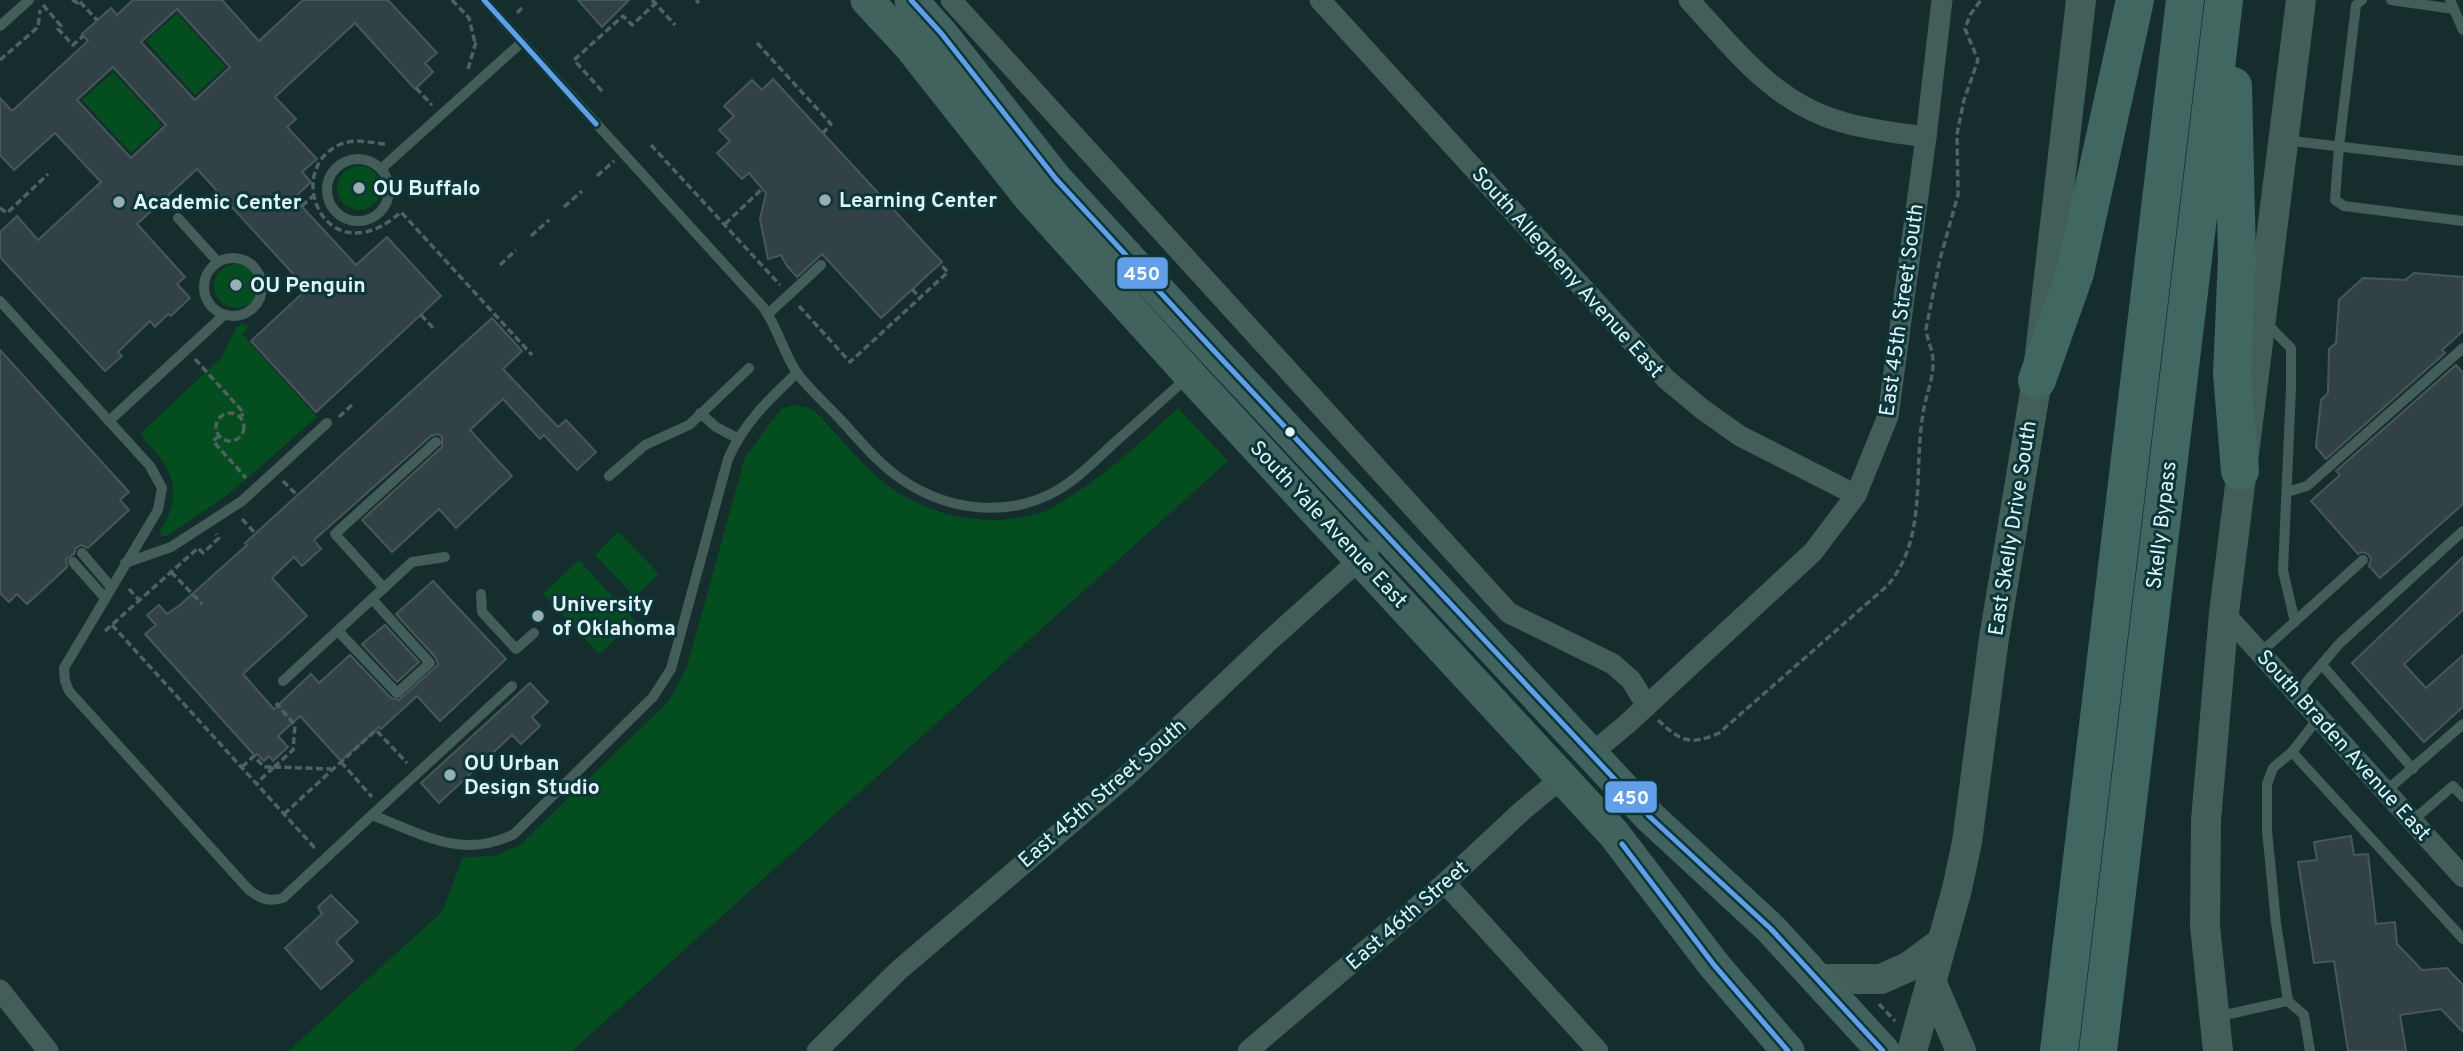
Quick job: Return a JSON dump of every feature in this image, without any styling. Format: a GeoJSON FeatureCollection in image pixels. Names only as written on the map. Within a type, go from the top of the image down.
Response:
{"type":"FeatureCollection","features":[{"type":"Feature","properties":{"kind":"highway"},"geometry":{"type":"LineString","coordinates":[[2036,380],[2075,273],[2135,0]]}},
{"type":"Feature","properties":{"kind":"highway","name":"Skelly Bypass"},"geometry":{"type":"LineString","coordinates":[[2060,1043],[2185,0]]}},
{"type":"Feature","properties":{"kind":"highway","name":"Skelly Bypass"},"geometry":{"type":"LineString","coordinates":[[2098,1051],[2224,0]]}},
{"type":"Feature","properties":{"kind":"highway"},"geometry":{"type":"LineString","coordinates":[[2232,0],[2237,258],[2232,374],[2241,471]]}},
{"type":"Feature","properties":{"kind":"main road","name":"South Yale Avenue East"},"geometry":{"type":"LineString","coordinates":[[867,0],[909,45],[1030,198],[1614,834],[1714,965],[1788,1051]]}},
{"type":"Feature","properties":{"kind":"main road","name":"South Yale Avenue East"},"geometry":{"type":"LineString","coordinates":[[911,0],[941,33],[1056,179],[1650,817],[1771,929],[1819,979],[1891,1038]]}},
{"type":"Feature","properties":{"kind":"main road","name":"East Skelly Drive South"},"geometry":{"type":"LineString","coordinates":[[1912,1051],[1957,889],[1970,829],[1994,638],[2036,380],[2081,0]]}},
{"type":"Feature","properties":{"kind":"main road"},"geometry":{"type":"LineString","coordinates":[[2218,1051],[2205,926],[2206,820],[2224,613],[2281,139],[2301,0]]}},
{"type":"Feature","properties":{"kind":"main road"},"geometry":{"type":"LineString","coordinates":[[1190,375],[1215,352]]}},
{"type":"Feature","properties":{"kind":"main road"},"geometry":{"type":"LineString","coordinates":[[1563,777],[1591,754]]}},
{"type":"Feature","properties":{"kind":"main road"},"geometry":{"type":"LineString","coordinates":[[1819,979],[1881,979],[1908,968],[1942,942]]}},
{"type":"Feature","properties":{"kind":"main road"},"geometry":{"type":"LineString","coordinates":[[1931,981],[1961,1051]]}},
{"type":"Feature","properties":{"kind":"street"},"geometry":{"type":"LineString","coordinates":[[951,0],[1504,608],[1527,623],[1613,664],[1631,680],[1647,706]]}},
{"type":"Feature","properties":{"kind":"street","name":"South Allegheny Avenue East"},"geometry":{"type":"LineString","coordinates":[[1320,0],[1666,379],[1740,436],[1856,495]]}},
{"type":"Feature","properties":{"kind":"street"},"geometry":{"type":"LineString","coordinates":[[1689,0],[1750,67],[1794,102],[1840,122],[1926,137]]}},
{"type":"Feature","properties":{"kind":"street","name":"East 45th Street South"},"geometry":{"type":"LineString","coordinates":[[1591,754],[1647,706],[1813,552],[1856,495],[1888,416],[1942,0]]}},
{"type":"Feature","properties":{"kind":"street","name":"East 45th Street South"},"geometry":{"type":"LineString","coordinates":[[817,1051],[899,970],[1130,774],[1387,534]]}},
{"type":"Feature","properties":{"kind":"street","name":"South Braden Avenue East"},"geometry":{"type":"LineString","coordinates":[[2224,613],[2463,877]]}},
{"type":"Feature","properties":{"kind":"street","name":"East 46th Street"},"geometry":{"type":"LineString","coordinates":[[1248,1051],[1445,883],[1522,810],[1563,777]]}},
{"type":"Feature","properties":{"kind":"street"},"geometry":{"type":"LineString","coordinates":[[1445,883],[1598,1051]]}},
{"type":"Feature","properties":{"kind":"street"},"geometry":{"type":"LineString","coordinates":[[0,990],[48,1051]]}},
{"type":"Feature","properties":{"kind":"lane"},"geometry":{"type":"LineString","coordinates":[[0,26],[29,0]]}},
{"type":"Feature","properties":{"kind":"lane"},"geometry":{"type":"LineString","coordinates":[[484,0],[768,314],[775,323],[784,349],[797,373],[873,455],[899,478],[927,494],[976,508],[1003,507],[1032,501],[1056,491],[1085,470],[1190,375]]}},
{"type":"Feature","properties":{"kind":"lane"},"geometry":{"type":"LineString","coordinates":[[2362,0],[2357,5],[2334,194],[2339,204],[2344,206],[2463,221]]}},
{"type":"Feature","properties":{"kind":"lane"},"geometry":{"type":"LineString","coordinates":[[2391,0],[2452,4],[2463,30]]}},
{"type":"Feature","properties":{"kind":"lane"},"geometry":{"type":"LineString","coordinates":[[381,169],[522,42]]}},
{"type":"Feature","properties":{"kind":"lane"},"geometry":{"type":"LineString","coordinates":[[2281,139],[2463,161]]}},
{"type":"Feature","properties":{"kind":"lane"},"geometry":{"type":"LineString","coordinates":[[350,160],[362,160],[381,169],[389,188],[387,199],[382,209],[366,220],[355,221],[344,217],[330,204],[328,185],[332,174],[340,165],[350,160]]}},
{"type":"Feature","properties":{"kind":"lane"},"geometry":{"type":"LineString","coordinates":[[178,218],[218,262]]}},
{"type":"Feature","properties":{"kind":"lane"},"geometry":{"type":"LineString","coordinates":[[233,258],[247,261],[258,271],[262,285],[260,299],[251,310],[237,316],[224,315],[211,306],[204,289],[208,272],[218,262],[233,258]]}},
{"type":"Feature","properties":{"kind":"lane"},"geometry":{"type":"LineString","coordinates":[[768,314],[821,265]]}},
{"type":"Feature","properties":{"kind":"lane"},"geometry":{"type":"LineString","coordinates":[[0,301],[150,466],[162,488],[158,510],[64,668],[69,691],[260,899],[273,901],[283,898],[512,686]]}},
{"type":"Feature","properties":{"kind":"lane"},"geometry":{"type":"LineString","coordinates":[[109,421],[224,315]]}},
{"type":"Feature","properties":{"kind":"lane"},"geometry":{"type":"LineString","coordinates":[[2260,317],[2291,348],[2283,571],[2295,622]]}},
{"type":"Feature","properties":{"kind":"lane"},"geometry":{"type":"LineString","coordinates":[[2287,492],[2307,486],[2463,348]]}},
{"type":"Feature","properties":{"kind":"lane"},"geometry":{"type":"LineString","coordinates":[[610,476],[645,444],[689,425],[749,368]]}},
{"type":"Feature","properties":{"kind":"lane"},"geometry":{"type":"LineString","coordinates":[[372,815],[437,840],[458,845],[480,846],[496,843],[514,834],[653,697],[671,669],[728,459],[737,438],[759,408],[797,373]]}},
{"type":"Feature","properties":{"kind":"lane"},"geometry":{"type":"LineString","coordinates":[[700,413],[716,427],[737,438]]}},
{"type":"Feature","properties":{"kind":"lane"},"geometry":{"type":"LineString","coordinates":[[125,563],[171,547],[242,501],[327,423]]}},
{"type":"Feature","properties":{"kind":"lane"},"geometry":{"type":"LineString","coordinates":[[384,588],[335,534],[436,442]]}},
{"type":"Feature","properties":{"kind":"lane"},"geometry":{"type":"LineString","coordinates":[[2297,693],[2340,643],[2463,531]]}},
{"type":"Feature","properties":{"kind":"lane"},"geometry":{"type":"LineString","coordinates":[[82,553],[111,587]]}},
{"type":"Feature","properties":{"kind":"lane"},"geometry":{"type":"LineString","coordinates":[[283,681],[412,562],[445,557]]}},
{"type":"Feature","properties":{"kind":"lane"},"geometry":{"type":"LineString","coordinates":[[2260,653],[2363,560]]}},
{"type":"Feature","properties":{"kind":"lane"},"geometry":{"type":"LineString","coordinates":[[73,562],[105,598]]}},
{"type":"Feature","properties":{"kind":"lane"},"geometry":{"type":"LineString","coordinates":[[481,594],[482,612],[516,649],[534,633]]}},
{"type":"Feature","properties":{"kind":"lane"},"geometry":{"type":"LineString","coordinates":[[338,631],[397,693],[430,663],[372,599]]}},
{"type":"Feature","properties":{"kind":"lane"},"geometry":{"type":"LineString","coordinates":[[2322,665],[2413,769]]}},
{"type":"Feature","properties":{"kind":"lane"},"geometry":{"type":"LineString","coordinates":[[2310,1051],[2304,1015],[2288,1001],[2276,923],[2267,830],[2267,784],[2273,768],[2292,752],[2319,717]]}},
{"type":"Feature","properties":{"kind":"lane"},"geometry":{"type":"LineString","coordinates":[[2386,791],[2463,724]]}},
{"type":"Feature","properties":{"kind":"lane"},"geometry":{"type":"LineString","coordinates":[[2292,752],[2463,939]]}},
{"type":"Feature","properties":{"kind":"lane"},"geometry":{"type":"LineString","coordinates":[[2412,821],[2453,786],[2463,797]]}},
{"type":"Feature","properties":{"kind":"lane"},"geometry":{"type":"LineString","coordinates":[[2214,1017],[2288,1001]]}},
{"type":"Feature","properties":{"kind":"path"},"geometry":{"type":"LineString","coordinates":[[72,0],[76,3],[80,1],[97,20]]}},
{"type":"Feature","properties":{"kind":"path"},"geometry":{"type":"LineString","coordinates":[[452,0],[469,18],[476,43],[473,56],[462,77]]}},
{"type":"Feature","properties":{"kind":"path"},"geometry":{"type":"LineString","coordinates":[[602,92],[574,60],[623,16],[632,25],[655,1],[675,25]]}},
{"type":"Feature","properties":{"kind":"path"},"geometry":{"type":"LineString","coordinates":[[43,2],[61,26],[58,29],[73,45],[83,36]]}},
{"type":"Feature","properties":{"kind":"path"},"geometry":{"type":"LineString","coordinates":[[0,60],[38,27],[43,2]]}},
{"type":"Feature","properties":{"kind":"path"},"geometry":{"type":"LineString","coordinates":[[517,13],[524,6]]}},
{"type":"Feature","properties":{"kind":"path"},"geometry":{"type":"LineString","coordinates":[[757,43],[831,124],[823,133]]}},
{"type":"Feature","properties":{"kind":"path"},"geometry":{"type":"LineString","coordinates":[[416,88],[432,104],[423,112]]}},
{"type":"Feature","properties":{"kind":"path"},"geometry":{"type":"LineString","coordinates":[[390,142],[384,145],[358,141],[342,144],[329,152],[318,165],[313,180],[313,196],[317,208],[335,227],[347,233],[360,234],[385,226],[401,212],[532,355]]}},
{"type":"Feature","properties":{"kind":"path"},"geometry":{"type":"LineString","coordinates":[[650,145],[850,362],[948,272],[940,264]]}},
{"type":"Feature","properties":{"kind":"path"},"geometry":{"type":"LineString","coordinates":[[597,176],[615,160]]}},
{"type":"Feature","properties":{"kind":"path"},"geometry":{"type":"LineString","coordinates":[[0,208],[7,213],[48,174]]}},
{"type":"Feature","properties":{"kind":"path"},"geometry":{"type":"LineString","coordinates":[[725,224],[762,189]]}},
{"type":"Feature","properties":{"kind":"path"},"geometry":{"type":"LineString","coordinates":[[564,207],[582,191]]}},
{"type":"Feature","properties":{"kind":"path"},"geometry":{"type":"LineString","coordinates":[[302,206],[313,196]]}},
{"type":"Feature","properties":{"kind":"path"},"geometry":{"type":"LineString","coordinates":[[531,236],[549,220]]}},
{"type":"Feature","properties":{"kind":"path"},"geometry":{"type":"LineString","coordinates":[[500,265],[516,250]]}},
{"type":"Feature","properties":{"kind":"path"},"geometry":{"type":"LineString","coordinates":[[912,289],[920,298]]}},
{"type":"Feature","properties":{"kind":"path"},"geometry":{"type":"LineString","coordinates":[[421,315],[435,330]]}},
{"type":"Feature","properties":{"kind":"path"},"geometry":{"type":"LineString","coordinates":[[186,349],[244,413],[240,417]]}},
{"type":"Feature","properties":{"kind":"path"},"geometry":{"type":"LineString","coordinates":[[233,413],[240,417],[243,426],[238,438],[229,441],[219,436],[216,424],[220,416],[233,413]]}},
{"type":"Feature","properties":{"kind":"path"},"geometry":{"type":"LineString","coordinates":[[219,436],[213,441],[256,488]]}},
{"type":"Feature","properties":{"kind":"path"},"geometry":{"type":"LineString","coordinates":[[281,479],[297,495]]}},
{"type":"Feature","properties":{"kind":"path"},"geometry":{"type":"LineString","coordinates":[[240,517],[255,533]]}},
{"type":"Feature","properties":{"kind":"path"},"geometry":{"type":"LineString","coordinates":[[171,572],[202,604]]}},
{"type":"Feature","properties":{"kind":"path"},"geometry":{"type":"LineString","coordinates":[[102,634],[139,600]]}},
{"type":"Feature","properties":{"kind":"path"},"geometry":{"type":"LineString","coordinates":[[112,625],[314,847]]}},
{"type":"Feature","properties":{"kind":"path"},"geometry":{"type":"LineString","coordinates":[[257,783],[293,750],[295,724],[276,703]]}},
{"type":"Feature","properties":{"kind":"path"},"geometry":{"type":"LineString","coordinates":[[284,814],[376,730],[408,765]]}},
{"type":"Feature","properties":{"kind":"path"},"geometry":{"type":"LineString","coordinates":[[242,768],[254,756],[264,767],[333,769]]}},
{"type":"Feature","properties":{"kind":"path"},"geometry":{"type":"LineString","coordinates":[[341,762],[372,797]]}},
{"type":"Feature","properties":{"kind":"path"},"geometry":{"type":"LineString","coordinates":[[1875,999],[1891,1038]]}},
{"type":"Feature","properties":{"kind":"green space"},"geometry":{"type":"Polygon","coordinates":[[[177,13],[226,67],[195,95],[146,41],[177,13]]]}},
{"type":"Feature","properties":{"kind":"green space"},"geometry":{"type":"Polygon","coordinates":[[[113,72],[162,125],[131,153],[82,100],[113,72]]]}},
{"type":"Feature","properties":{"kind":"green space"},"geometry":{"type":"Polygon","coordinates":[[[359,166],[374,173],[381,188],[374,203],[359,210],[344,203],[337,188],[344,173],[359,166]]]}},
{"type":"Feature","properties":{"kind":"green space"},"geometry":{"type":"Polygon","coordinates":[[[236,264],[252,270],[258,286],[252,302],[236,308],[220,302],[214,286],[220,270],[236,264]]]}},
{"type":"Feature","properties":{"kind":"green space"},"geometry":{"type":"Polygon","coordinates":[[[242,323],[249,327],[242,334],[317,417],[229,494],[167,536],[162,536],[160,530],[172,504],[173,486],[167,468],[141,433],[221,358],[236,328],[242,323]]]}},
{"type":"Feature","properties":{"kind":"green space"},"geometry":{"type":"Polygon","coordinates":[[[794,405],[817,413],[867,468],[891,488],[927,507],[967,518],[1008,519],[1048,510],[1100,476],[1178,408],[1228,461],[572,1051],[288,1051],[442,912],[463,857],[495,856],[520,845],[669,701],[687,667],[745,457],[781,409],[794,405]]]}},
{"type":"Feature","properties":{"kind":"green space"},"geometry":{"type":"Polygon","coordinates":[[[618,532],[659,574],[635,597],[595,555],[618,532]]]}},
{"type":"Feature","properties":{"kind":"green space"},"geometry":{"type":"Polygon","coordinates":[[[579,560],[635,621],[599,654],[543,594],[579,560]]]}},
{"type":"Feature","properties":{"kind":"building","name":"Academic Center"},"geometry":{"type":"Polygon","coordinates":[[[133,0],[222,0],[259,41],[303,0],[388,0],[437,53],[425,63],[433,72],[415,89],[355,23],[275,97],[296,119],[287,127],[317,159],[302,172],[311,182],[294,198],[356,265],[387,237],[441,296],[316,412],[251,341],[307,289],[197,169],[137,224],[185,277],[177,284],[190,298],[155,327],[150,321],[118,352],[122,356],[105,371],[0,257],[0,232],[17,216],[38,240],[101,182],[55,133],[14,170],[0,155],[0,98],[12,111],[88,41],[82,34],[111,8],[117,15],[133,0]],[[177,9],[141,42],[195,100],[230,67],[177,9]],[[113,67],[77,100],[131,158],[166,125],[113,67]]]}},
{"type":"Feature","properties":{"kind":"building"},"geometry":{"type":"Polygon","coordinates":[[[578,0],[629,0],[602,27],[578,0]]]}},
{"type":"Feature","properties":{"kind":"building","name":"Learning Center"},"geometry":{"type":"Polygon","coordinates":[[[773,79],[942,262],[881,318],[822,254],[797,277],[781,255],[768,259],[760,219],[766,193],[749,173],[742,179],[717,153],[730,141],[719,130],[734,116],[724,106],[752,80],[762,90],[773,79]]]}},
{"type":"Feature","properties":{"kind":"building"},"geometry":{"type":"Polygon","coordinates":[[[2414,273],[2463,277],[2463,331],[2442,350],[2445,353],[2326,459],[2316,447],[2321,400],[2328,393],[2329,349],[2336,343],[2339,300],[2363,278],[2405,280],[2414,273]]]}},
{"type":"Feature","properties":{"kind":"building"},"geometry":{"type":"Polygon","coordinates":[[[492,318],[522,351],[503,369],[558,427],[566,420],[596,452],[577,470],[544,435],[540,439],[503,399],[470,430],[512,476],[456,528],[439,509],[392,552],[362,520],[442,447],[442,437],[438,434],[431,436],[314,540],[321,549],[302,566],[294,557],[272,578],[307,616],[243,674],[274,709],[311,674],[319,683],[350,655],[391,698],[399,700],[438,665],[436,658],[396,614],[433,581],[506,659],[440,721],[417,696],[341,761],[300,716],[278,736],[288,747],[273,761],[269,756],[264,761],[257,754],[255,756],[145,634],[156,625],[147,615],[159,605],[167,614],[180,605],[492,318]]]}},
{"type":"Feature","properties":{"kind":"building"},"geometry":{"type":"Polygon","coordinates":[[[0,350],[129,492],[120,500],[129,510],[88,548],[81,545],[76,548],[74,554],[66,559],[67,567],[27,604],[17,594],[9,602],[0,593],[0,350]]]}},
{"type":"Feature","properties":{"kind":"building"},"geometry":{"type":"Polygon","coordinates":[[[2456,365],[2463,373],[2463,504],[2380,578],[2369,566],[2371,559],[2368,554],[2358,554],[2311,501],[2340,475],[2336,471],[2456,365]]]}},
{"type":"Feature","properties":{"kind":"building"},"geometry":{"type":"Polygon","coordinates":[[[2463,557],[2463,610],[2404,664],[2426,688],[2463,655],[2463,707],[2424,742],[2352,663],[2463,557]]]}},
{"type":"Feature","properties":{"kind":"building"},"geometry":{"type":"Polygon","coordinates":[[[385,625],[419,662],[397,682],[362,644],[385,625]]]}},
{"type":"Feature","properties":{"kind":"building"},"geometry":{"type":"Polygon","coordinates":[[[530,683],[548,702],[532,717],[540,726],[521,744],[512,735],[439,803],[421,783],[530,683]]]}},
{"type":"Feature","properties":{"kind":"building"},"geometry":{"type":"Polygon","coordinates":[[[2351,836],[2354,855],[2368,854],[2376,924],[2395,922],[2397,944],[2422,970],[2447,968],[2463,985],[2463,1032],[2441,1009],[2400,1015],[2406,1051],[2348,1051],[2334,961],[2314,963],[2298,862],[2317,860],[2314,842],[2351,836]]]}},
{"type":"Feature","properties":{"kind":"building"},"geometry":{"type":"Polygon","coordinates":[[[331,895],[358,922],[336,942],[353,961],[321,989],[285,948],[322,914],[318,907],[331,895]]]}},
{"type":"Feature","properties":{"kind":"transit line","name":"450"},"geometry":{"type":"LineString","coordinates":[[484,0],[596,124]]}},
{"type":"Feature","properties":{"kind":"transit line","name":"450"},"geometry":{"type":"LineString","coordinates":[[911,0],[941,33],[1056,179],[1215,352],[1650,817],[1771,929],[1883,1051]]}},
{"type":"Feature","properties":{"kind":"transit line","name":"450"},"geometry":{"type":"LineString","coordinates":[[1622,844],[1714,965],[1788,1051]]}},
{"type":"Feature","properties":{"kind":"place","name":"OU Buffalo"},"geometry":{"type":"Point","coordinates":[359,188]}},
{"type":"Feature","properties":{"kind":"place","name":"Learning Center"},"geometry":{"type":"Point","coordinates":[825,200]}},
{"type":"Feature","properties":{"kind":"place","name":"Academic Center"},"geometry":{"type":"Point","coordinates":[119,202]}},
{"type":"Feature","properties":{"kind":"place","name":"OU Penguin"},"geometry":{"type":"Point","coordinates":[236,285]}},
{"type":"Feature","properties":{"kind":"place","name":"University of Oklahoma"},"geometry":{"type":"Point","coordinates":[538,616]}},
{"type":"Feature","properties":{"kind":"place","name":"OU Urban Design Studio"},"geometry":{"type":"Point","coordinates":[450,775]}}]}
